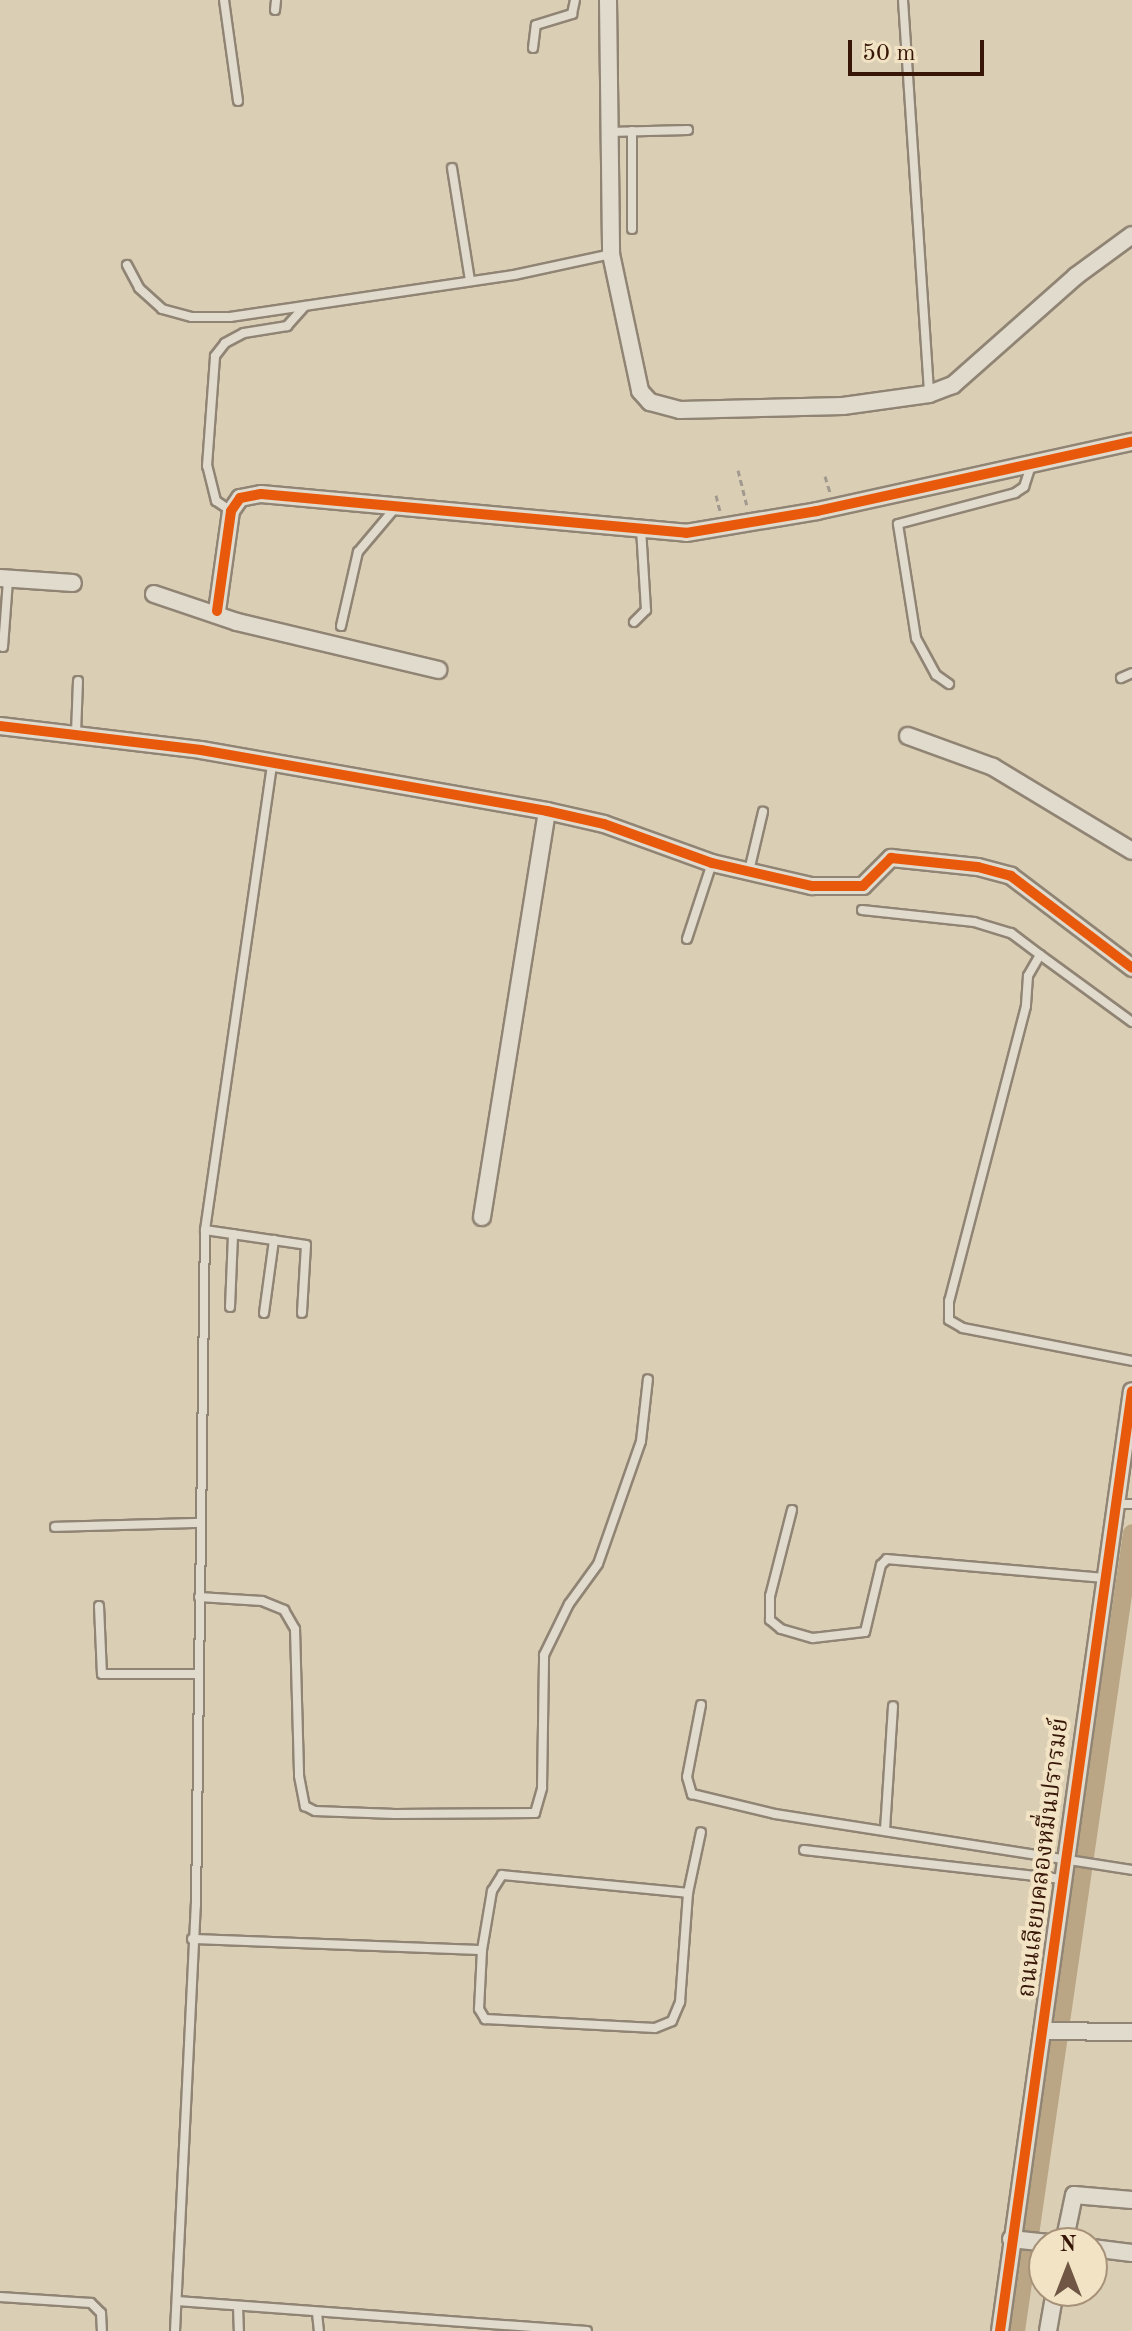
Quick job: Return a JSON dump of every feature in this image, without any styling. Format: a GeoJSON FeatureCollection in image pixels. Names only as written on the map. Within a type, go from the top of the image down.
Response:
{"type":"FeatureCollection","features":[{"type":"Feature","properties":{"kind":"street"},"geometry":{"type":"LineString","coordinates":[[608,0],[611,254],[640,391],[663,408],[843,406],[929,394],[953,385],[1076,276],[1132,235]]}},
{"type":"Feature","properties":{"kind":"street"},"geometry":{"type":"LineString","coordinates":[[217,611],[231,511],[240,498],[261,494],[686,533],[752,524],[1132,442]]}},
{"type":"Feature","properties":{"kind":"street"},"geometry":{"type":"LineString","coordinates":[[4,579],[73,583]]}},
{"type":"Feature","properties":{"kind":"street"},"geometry":{"type":"LineString","coordinates":[[154,594],[217,611],[237,622],[438,670]]}},
{"type":"Feature","properties":{"kind":"street"},"geometry":{"type":"LineString","coordinates":[[0,726],[76,733],[547,811],[604,824],[712,863],[843,889],[869,884],[891,858],[978,867],[1011,876],[1132,968]]}},
{"type":"Feature","properties":{"kind":"street"},"geometry":{"type":"LineString","coordinates":[[908,736],[993,767],[1132,851]]}},
{"type":"Feature","properties":{"kind":"street"},"geometry":{"type":"LineString","coordinates":[[482,1217],[547,811]]}},
{"type":"Feature","properties":{"kind":"street","name":"ถนนเลียบคลองหมื่นปรารมย์"},"geometry":{"type":"LineString","coordinates":[[1000,2331],[1107,1578],[1113,1503],[1132,1391]]}},
{"type":"Feature","properties":{"kind":"street"},"geometry":{"type":"LineString","coordinates":[[1045,2031],[1132,2032]]}},
{"type":"Feature","properties":{"kind":"street"},"geometry":{"type":"LineString","coordinates":[[1067,2227],[1074,2195],[1132,2200]]}},
{"type":"Feature","properties":{"kind":"street"},"geometry":{"type":"LineString","coordinates":[[1011,2239],[1028,2241]]}},
{"type":"Feature","properties":{"kind":"street"},"geometry":{"type":"LineString","coordinates":[[1108,2250],[1132,2253]]}},
{"type":"Feature","properties":{"kind":"street"},"geometry":{"type":"LineString","coordinates":[[1048,2331],[1052,2307]]}},
{"type":"Feature","properties":{"kind":"lane"},"geometry":{"type":"LineString","coordinates":[[224,0],[238,101]]}},
{"type":"Feature","properties":{"kind":"lane"},"geometry":{"type":"LineString","coordinates":[[533,48],[536,25],[572,14],[575,0]]}},
{"type":"Feature","properties":{"kind":"lane"},"geometry":{"type":"LineString","coordinates":[[903,0],[929,394]]}},
{"type":"Feature","properties":{"kind":"lane"},"geometry":{"type":"LineString","coordinates":[[609,132],[688,130]]}},
{"type":"Feature","properties":{"kind":"lane"},"geometry":{"type":"LineString","coordinates":[[632,131],[632,229]]}},
{"type":"Feature","properties":{"kind":"lane"},"geometry":{"type":"LineString","coordinates":[[452,168],[470,281]]}},
{"type":"Feature","properties":{"kind":"lane"},"geometry":{"type":"LineString","coordinates":[[127,265],[139,288],[162,309],[192,317],[305,306],[470,281],[611,254]]}},
{"type":"Feature","properties":{"kind":"lane"},"geometry":{"type":"LineString","coordinates":[[231,511],[216,501],[207,466],[215,356],[225,343],[244,333],[287,326],[305,306]]}},
{"type":"Feature","properties":{"kind":"lane"},"geometry":{"type":"LineString","coordinates":[[949,684],[936,675],[916,638],[898,524],[1015,493],[1024,487],[1032,464]]}},
{"type":"Feature","properties":{"kind":"lane"},"geometry":{"type":"LineString","coordinates":[[341,626],[358,552],[396,507]]}},
{"type":"Feature","properties":{"kind":"lane"},"geometry":{"type":"LineString","coordinates":[[634,622],[646,610],[641,529]]}},
{"type":"Feature","properties":{"kind":"lane"},"geometry":{"type":"LineString","coordinates":[[3,647],[4,579]]}},
{"type":"Feature","properties":{"kind":"lane"},"geometry":{"type":"LineString","coordinates":[[1121,678],[1132,673]]}},
{"type":"Feature","properties":{"kind":"lane"},"geometry":{"type":"LineString","coordinates":[[76,733],[78,681]]}},
{"type":"Feature","properties":{"kind":"lane"},"geometry":{"type":"LineString","coordinates":[[175,2331],[192,1939],[205,1230],[272,766]]}},
{"type":"Feature","properties":{"kind":"lane"},"geometry":{"type":"LineString","coordinates":[[749,871],[763,812]]}},
{"type":"Feature","properties":{"kind":"lane"},"geometry":{"type":"LineString","coordinates":[[687,939],[712,863]]}},
{"type":"Feature","properties":{"kind":"lane"},"geometry":{"type":"LineString","coordinates":[[862,910],[974,922],[1011,933],[1132,1022]]}},
{"type":"Feature","properties":{"kind":"lane"},"geometry":{"type":"LineString","coordinates":[[1040,955],[1028,976],[1026,1006],[949,1301],[949,1320],[963,1328],[1132,1361]]}},
{"type":"Feature","properties":{"kind":"lane"},"geometry":{"type":"LineString","coordinates":[[205,1230],[307,1247],[302,1313]]}},
{"type":"Feature","properties":{"kind":"lane"},"geometry":{"type":"LineString","coordinates":[[230,1307],[233,1234]]}},
{"type":"Feature","properties":{"kind":"lane"},"geometry":{"type":"LineString","coordinates":[[264,1313],[274,1240]]}},
{"type":"Feature","properties":{"kind":"lane"},"geometry":{"type":"LineString","coordinates":[[199,1597],[262,1601],[284,1610],[295,1629],[299,1776],[305,1806],[315,1811],[395,1814],[535,1813],[542,1788],[544,1655],[569,1604],[598,1564],[641,1441],[648,1379]]}},
{"type":"Feature","properties":{"kind":"lane"},"geometry":{"type":"LineString","coordinates":[[1113,1503],[1132,1504]]}},
{"type":"Feature","properties":{"kind":"lane"},"geometry":{"type":"LineString","coordinates":[[792,1510],[770,1596],[770,1620],[813,1638],[865,1632],[881,1565],[887,1559],[1107,1578]]}},
{"type":"Feature","properties":{"kind":"lane"},"geometry":{"type":"LineString","coordinates":[[55,1527],[199,1523]]}},
{"type":"Feature","properties":{"kind":"lane"},"geometry":{"type":"LineString","coordinates":[[99,1606],[102,1674],[198,1674]]}},
{"type":"Feature","properties":{"kind":"lane"},"geometry":{"type":"LineString","coordinates":[[701,1705],[687,1777],[692,1794],[775,1814],[1132,1870]]}},
{"type":"Feature","properties":{"kind":"lane"},"geometry":{"type":"LineString","coordinates":[[885,1830],[893,1706]]}},
{"type":"Feature","properties":{"kind":"lane"},"geometry":{"type":"LineString","coordinates":[[688,1893],[502,1875],[492,1891],[482,1950],[479,2002],[485,2019],[655,2028],[672,2021],[678,2013],[688,1893],[701,1832]]}},
{"type":"Feature","properties":{"kind":"lane"},"geometry":{"type":"LineString","coordinates":[[804,1850],[1064,1879]]}},
{"type":"Feature","properties":{"kind":"lane"},"geometry":{"type":"LineString","coordinates":[[192,1939],[482,1950]]}},
{"type":"Feature","properties":{"kind":"lane"},"geometry":{"type":"LineString","coordinates":[[0,2297],[91,2303],[103,2319],[102,2331]]}},
{"type":"Feature","properties":{"kind":"lane"},"geometry":{"type":"LineString","coordinates":[[177,2301],[393,2320],[587,2331]]}},
{"type":"Feature","properties":{"kind":"lane"},"geometry":{"type":"LineString","coordinates":[[238,2306],[239,2331]]}},
{"type":"Feature","properties":{"kind":"lane"},"geometry":{"type":"LineString","coordinates":[[317,2313],[319,2331]]}},
{"type":"Feature","properties":{"kind":"lane"},"geometry":{"type":"LineString","coordinates":[[393,2320],[393,2331]]}},
{"type":"Feature","properties":{"kind":"path"},"geometry":{"type":"LineString","coordinates":[[738,470],[752,524]]}},
{"type":"Feature","properties":{"kind":"waterway"},"geometry":{"type":"LineString","coordinates":[[1016,2331],[1132,1533]]}},
{"type":"Feature","properties":{"kind":"cycle path"},"geometry":{"type":"LineString","coordinates":[[217,611],[231,511],[240,498],[261,494],[686,533],[817,511],[1132,442]]}},
{"type":"Feature","properties":{"kind":"cycle path"},"geometry":{"type":"LineString","coordinates":[[0,726],[201,750],[547,811],[604,824],[712,863],[812,886],[863,886],[891,858],[978,867],[1011,876],[1132,968]]}},
{"type":"Feature","properties":{"kind":"cycle path"},"geometry":{"type":"LineString","coordinates":[[1000,2331],[1132,1391]]}}]}
